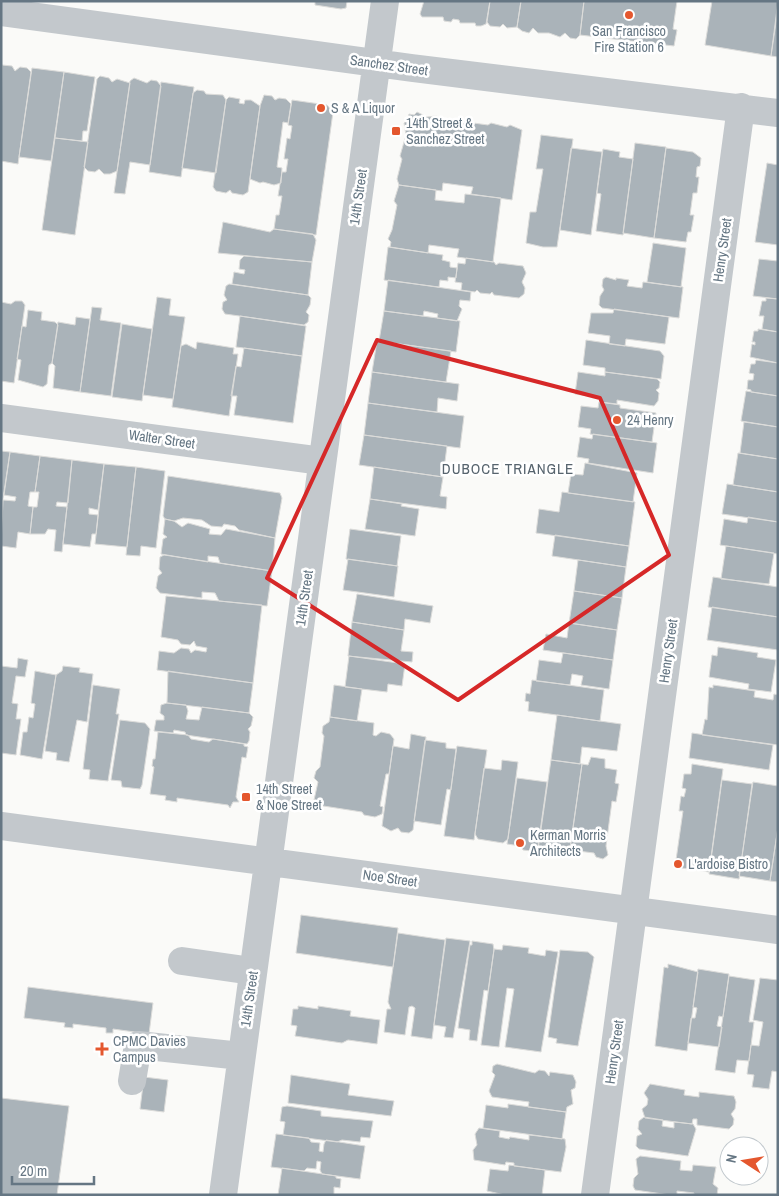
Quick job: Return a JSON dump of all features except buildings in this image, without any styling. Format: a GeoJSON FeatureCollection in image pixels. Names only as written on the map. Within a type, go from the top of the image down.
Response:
{"type":"FeatureCollection","features":[{"type":"Feature","properties":{"kind":"street","name":"14th Street"},"geometry":{"type":"LineString","coordinates":[[223,1195],[252,970],[385,1]]}},
{"type":"Feature","properties":{"kind":"street","name":"Sanchez Street"},"geometry":{"type":"LineString","coordinates":[[1,12],[376,63],[778,113]]}},
{"type":"Feature","properties":{"kind":"street","name":"Henry Street"},"geometry":{"type":"LineString","coordinates":[[595,1195],[741,108]]}},
{"type":"Feature","properties":{"kind":"street","name":"Walter Street"},"geometry":{"type":"LineString","coordinates":[[1,418],[322,461]]}},
{"type":"Feature","properties":{"kind":"street","name":"Noe Street"},"geometry":{"type":"LineString","coordinates":[[1,826],[778,930]]}},
{"type":"Feature","properties":{"kind":"street"},"geometry":{"type":"LineString","coordinates":[[182,960],[252,970]]}},
{"type":"Feature","properties":{"kind":"street"},"geometry":{"type":"LineString","coordinates":[[132,1081],[138,1045],[241,1056]]}},
{"type":"Feature","properties":{"kind":"highlighted area"},"geometry":{"type":"Polygon","coordinates":[[[377,340],[600,398],[669,555],[458,700],[267,578],[377,340]]]}},
{"type":"Feature","properties":{"kind":"place","name":"San Francisco Fire Station 6"},"geometry":{"type":"Point","coordinates":[629,15]}},
{"type":"Feature","properties":{"kind":"place","name":"S & A Liquor"},"geometry":{"type":"Point","coordinates":[321,108]}},
{"type":"Feature","properties":{"kind":"place","name":"14th Street & Sanchez Street"},"geometry":{"type":"Point","coordinates":[396,131]}},
{"type":"Feature","properties":{"kind":"place","name":"24 Henry"},"geometry":{"type":"Point","coordinates":[617,420]}},
{"type":"Feature","properties":{"kind":"place","name":"14th Street & Noe Street"},"geometry":{"type":"Point","coordinates":[246,797]}},
{"type":"Feature","properties":{"kind":"place","name":"Kerman Morris Architects"},"geometry":{"type":"Point","coordinates":[520,843]}},
{"type":"Feature","properties":{"kind":"place","name":"L'ardoise Bistro"},"geometry":{"type":"Point","coordinates":[678,864]}},
{"type":"Feature","properties":{"kind":"place","name":"CPMC Davies Campus"},"geometry":{"type":"Point","coordinates":[102,1049]}},
{"type":"Feature","properties":{"kind":"district","name":"DUBOCE TRIANGLE"},"geometry":{"type":"Point","coordinates":[508,468]}}]}
